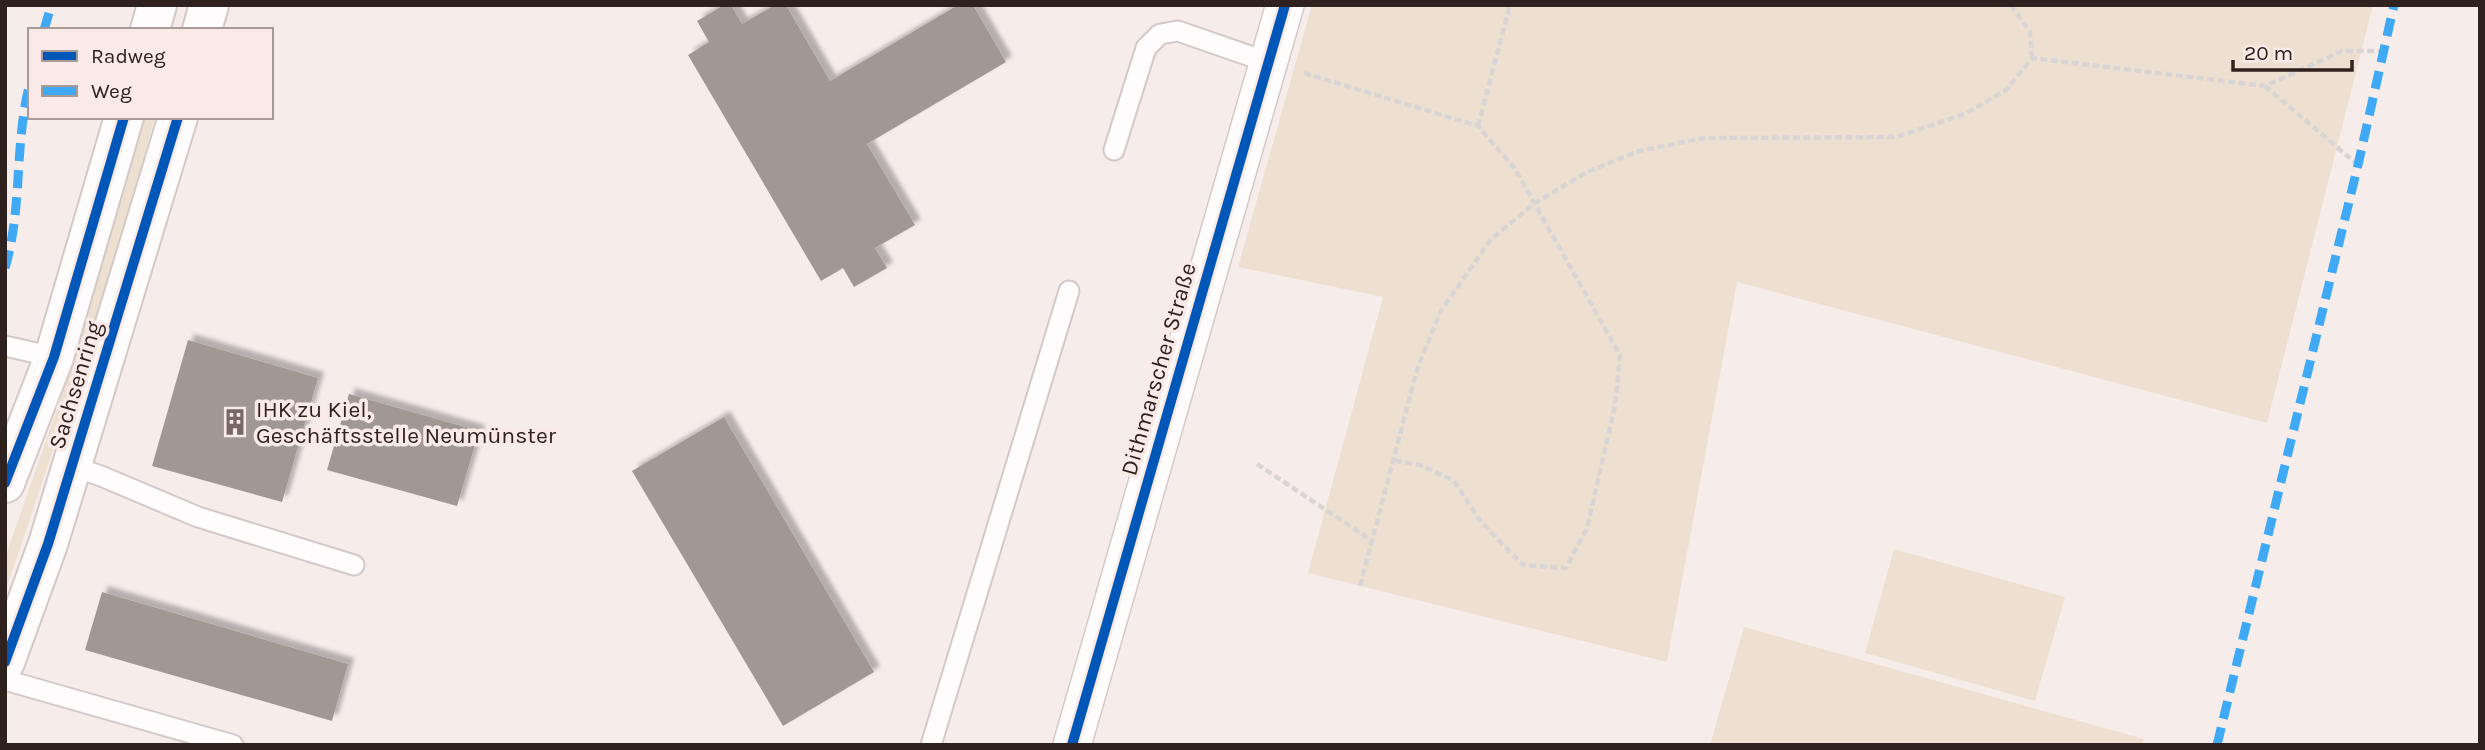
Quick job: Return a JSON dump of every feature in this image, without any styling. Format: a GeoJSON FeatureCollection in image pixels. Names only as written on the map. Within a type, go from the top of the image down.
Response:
{"type":"FeatureCollection","features":[{"type":"Feature","properties":{"kind":"main road"},"geometry":{"type":"LineString","coordinates":[[151,28],[157,5]]}},
{"type":"Feature","properties":{"kind":"main road"},"geometry":{"type":"LineString","coordinates":[[203,28],[209,5]]}},
{"type":"Feature","properties":{"kind":"main road","name":"Sachsenring"},"geometry":{"type":"LineString","coordinates":[[5,483],[54,357],[123,119]]}},
{"type":"Feature","properties":{"kind":"main road","name":"Sachsenring"},"geometry":{"type":"LineString","coordinates":[[5,662],[48,544],[177,119]]}},
{"type":"Feature","properties":{"kind":"street","name":"Dithmarscher Straße"},"geometry":{"type":"LineString","coordinates":[[1072,745],[1285,5]]}},
{"type":"Feature","properties":{"kind":"lane"},"geometry":{"type":"LineString","coordinates":[[1114,150],[1146,48],[1160,34],[1178,32],[1270,63]]}},
{"type":"Feature","properties":{"kind":"lane"},"geometry":{"type":"LineString","coordinates":[[931,745],[1069,290]]}},
{"type":"Feature","properties":{"kind":"lane"},"geometry":{"type":"LineString","coordinates":[[5,346],[54,357]]}},
{"type":"Feature","properties":{"kind":"lane"},"geometry":{"type":"LineString","coordinates":[[72,466],[101,475],[198,517],[354,565]]}},
{"type":"Feature","properties":{"kind":"lane"},"geometry":{"type":"LineString","coordinates":[[5,680],[233,745]]}},
{"type":"Feature","properties":{"kind":"path"},"geometry":{"type":"LineString","coordinates":[[1478,127],[1510,5]]}},
{"type":"Feature","properties":{"kind":"path"},"geometry":{"type":"LineString","coordinates":[[1360,586],[1418,366],[1441,311],[1491,239],[1535,203],[1587,172],[1639,151],[1704,138],[1898,137],[1965,114],[2006,90],[2032,58],[2030,32],[2011,5]]}},
{"type":"Feature","properties":{"kind":"path"},"geometry":{"type":"LineString","coordinates":[[2032,58],[2265,86],[2342,51],[2383,51]]}},
{"type":"Feature","properties":{"kind":"path"},"geometry":{"type":"LineString","coordinates":[[1270,63],[1478,127],[1515,169],[1620,355],[1615,406],[1587,528],[1566,568],[1523,565],[1480,521],[1454,481],[1420,465],[1392,460]]}},
{"type":"Feature","properties":{"kind":"path"},"geometry":{"type":"LineString","coordinates":[[2265,86],[2358,165]]}},
{"type":"Feature","properties":{"kind":"path"},"geometry":{"type":"LineString","coordinates":[[1258,464],[1371,540]]}},
{"type":"Feature","properties":{"kind":"shaded area"},"geometry":{"type":"Polygon","coordinates":[[[1312,5],[2373,5],[2267,423],[1737,282],[1667,662],[1308,573],[1383,297],[1238,267],[1312,5]]]}},
{"type":"Feature","properties":{"kind":"shaded area"},"geometry":{"type":"Polygon","coordinates":[[[141,119],[154,119],[84,356],[5,592],[5,558],[65,386],[141,119]]]}},
{"type":"Feature","properties":{"kind":"shaded area"},"geometry":{"type":"Polygon","coordinates":[[[1894,549],[2065,597],[2035,701],[1865,653],[1894,549]]]}},
{"type":"Feature","properties":{"kind":"shaded area"},"geometry":{"type":"Polygon","coordinates":[[[1744,627],[2144,739],[2142,745],[1710,745],[1744,627]]]}},
{"type":"Feature","properties":{"kind":"building"},"geometry":{"type":"Polygon","coordinates":[[[724,5],[731,5],[742,24],[775,5],[786,5],[830,81],[958,5],[973,5],[1006,62],[867,144],[915,225],[875,248],[887,268],[854,287],[843,268],[821,281],[688,55],[709,42],[697,21],[724,5]]]}},
{"type":"Feature","properties":{"kind":"building","name":"IHK zu Kiel, Geschäftsstelle Neumünster"},"geometry":{"type":"Polygon","coordinates":[[[188,340],[318,378],[282,502],[152,466],[188,340]]]}},
{"type":"Feature","properties":{"kind":"building"},"geometry":{"type":"Polygon","coordinates":[[[349,394],[479,431],[457,506],[327,470],[349,394]]]}},
{"type":"Feature","properties":{"kind":"building"},"geometry":{"type":"Polygon","coordinates":[[[724,417],[874,672],[783,726],[632,471],[724,417]]]}},
{"type":"Feature","properties":{"kind":"building"},"geometry":{"type":"Polygon","coordinates":[[[102,592],[348,664],[332,721],[85,650],[102,592]]]}},
{"type":"Feature","properties":{"kind":"marked path"},"geometry":{"type":"LineString","coordinates":[[2217,745],[2358,165],[2394,5]]}},
{"type":"Feature","properties":{"kind":"marked path"},"geometry":{"type":"LineString","coordinates":[[45,28],[49,13]]}},
{"type":"Feature","properties":{"kind":"marked path"},"geometry":{"type":"LineString","coordinates":[[5,268],[11,245],[28,92]]}},
{"type":"Feature","properties":{"kind":"cycle path"},"geometry":{"type":"LineString","coordinates":[[1072,745],[1285,5]]}},
{"type":"Feature","properties":{"kind":"cycle path"},"geometry":{"type":"LineString","coordinates":[[5,483],[54,357],[123,119]]}},
{"type":"Feature","properties":{"kind":"cycle path"},"geometry":{"type":"LineString","coordinates":[[5,662],[48,544],[177,119]]}},
{"type":"Feature","properties":{"kind":"place","name":"IHK zu Kiel, Geschäftsstelle Neumünster"},"geometry":{"type":"Point","coordinates":[235,422]}}]}
